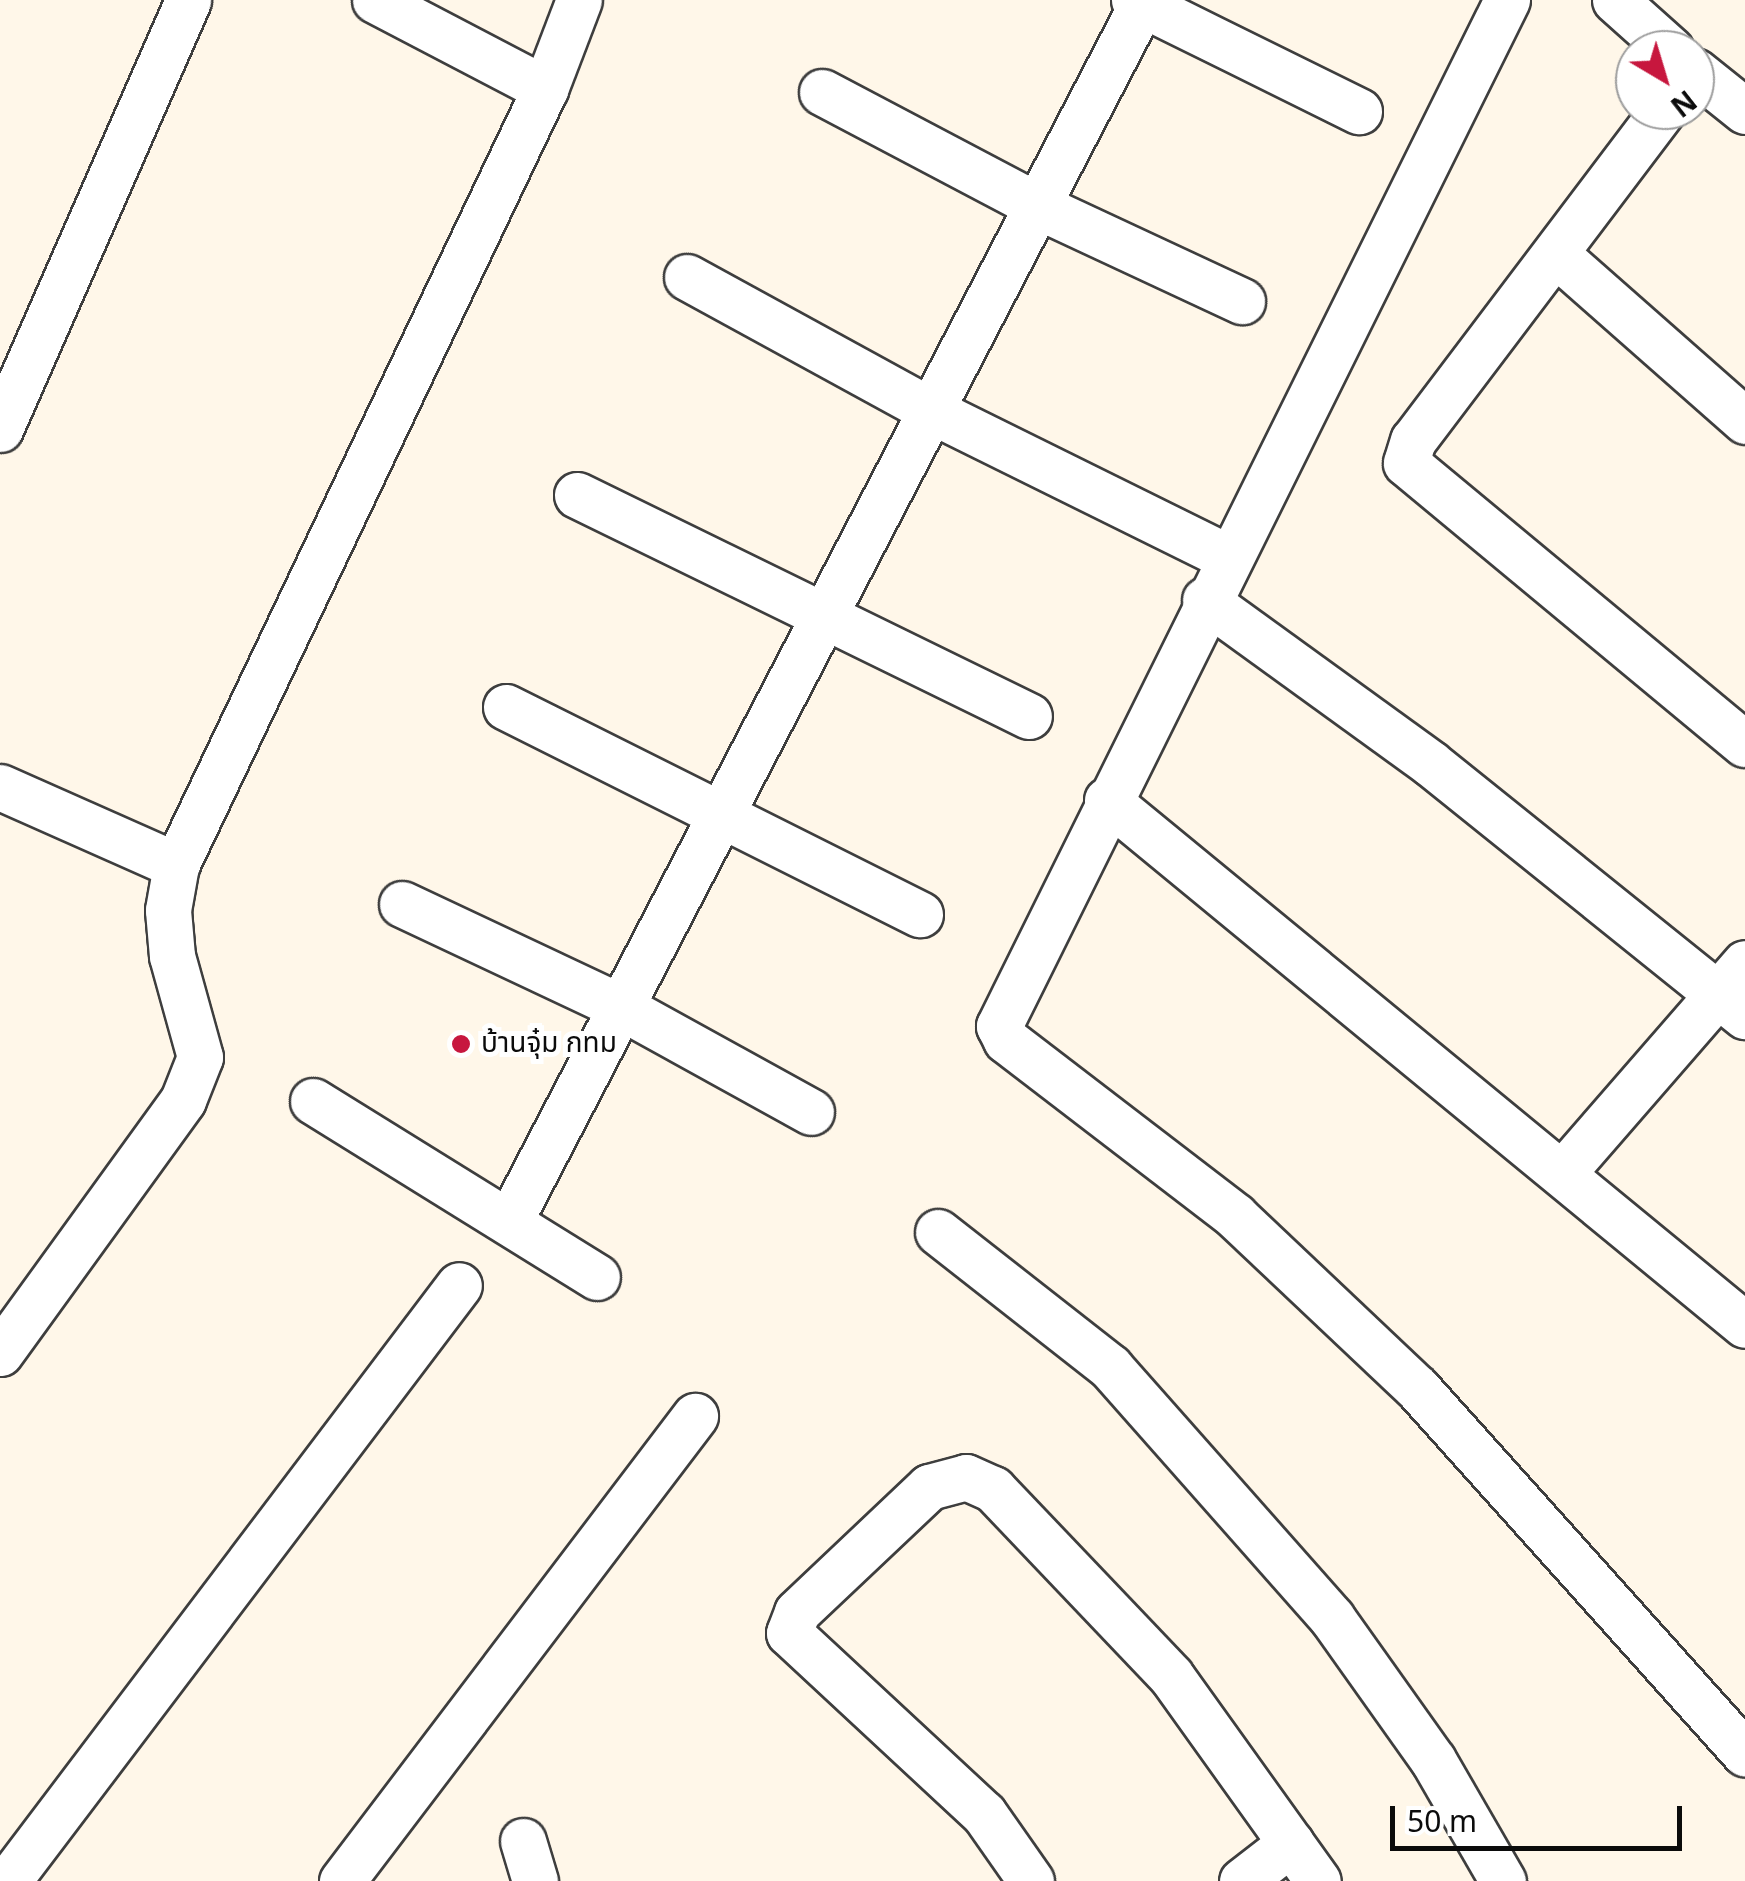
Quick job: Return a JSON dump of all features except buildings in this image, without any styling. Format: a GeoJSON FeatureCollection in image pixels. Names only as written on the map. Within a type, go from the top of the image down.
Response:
{"type":"FeatureCollection","features":[{"type":"Feature","properties":{"kind":"street"},"geometry":{"type":"LineString","coordinates":[[0,430],[188,0]]}},
{"type":"Feature","properties":{"kind":"street"},"geometry":{"type":"LineString","coordinates":[[375,0],[545,88]]}},
{"type":"Feature","properties":{"kind":"street"},"geometry":{"type":"LineString","coordinates":[[0,1353],[164,1132],[200,1056],[172,956],[168,910],[176,865],[545,88],[579,0]]}},
{"type":"Feature","properties":{"kind":"street"},"geometry":{"type":"LineString","coordinates":[[1508,0],[1226,557],[1002,1013],[1006,1040],[1235,1216],[1417,1388],[1745,1754]]}},
{"type":"Feature","properties":{"kind":"street"},"geometry":{"type":"LineString","coordinates":[[1615,0],[1649,30]]}},
{"type":"Feature","properties":{"kind":"street"},"geometry":{"type":"LineString","coordinates":[[510,1220],[928,409],[1040,207],[1140,1],[1359,110]]}},
{"type":"Feature","properties":{"kind":"street"},"geometry":{"type":"LineString","coordinates":[[1715,87],[1745,111]]}},
{"type":"Feature","properties":{"kind":"street"},"geometry":{"type":"LineString","coordinates":[[822,92],[1040,207],[1242,301]]}},
{"type":"Feature","properties":{"kind":"street"},"geometry":{"type":"LineString","coordinates":[[1648,130],[1413,440],[1406,463],[1745,744]]}},
{"type":"Feature","properties":{"kind":"street"},"geometry":{"type":"LineString","coordinates":[[1557,255],[1745,421]]}},
{"type":"Feature","properties":{"kind":"street"},"geometry":{"type":"LineString","coordinates":[[687,277],[928,409],[1226,557]]}},
{"type":"Feature","properties":{"kind":"street"},"geometry":{"type":"LineString","coordinates":[[577,496],[1029,716]]}},
{"type":"Feature","properties":{"kind":"street"},"geometry":{"type":"LineString","coordinates":[[1205,600],[1736,991],[1565,1170]]}},
{"type":"Feature","properties":{"kind":"street"},"geometry":{"type":"LineString","coordinates":[[506,707],[724,811],[920,914]]}},
{"type":"Feature","properties":{"kind":"street"},"geometry":{"type":"LineString","coordinates":[[0,786],[176,865]]}},
{"type":"Feature","properties":{"kind":"street"},"geometry":{"type":"LineString","coordinates":[[1107,800],[1565,1170],[1745,1324]]}},
{"type":"Feature","properties":{"kind":"street"},"geometry":{"type":"LineString","coordinates":[[402,904],[620,1008],[811,1112]]}},
{"type":"Feature","properties":{"kind":"street"},"geometry":{"type":"LineString","coordinates":[[313,1102],[597,1277]]}},
{"type":"Feature","properties":{"kind":"street"},"geometry":{"type":"LineString","coordinates":[[938,1232],[1110,1367],[1332,1618],[1432,1760],[1503,1881]]}},
{"type":"Feature","properties":{"kind":"street"},"geometry":{"type":"LineString","coordinates":[[21,1866],[459,1285]]}},
{"type":"Feature","properties":{"kind":"street"},"geometry":{"type":"LineString","coordinates":[[342,1881],[695,1416]]}},
{"type":"Feature","properties":{"kind":"street"},"geometry":{"type":"LineString","coordinates":[[1032,1881],[984,1814],[789,1633],[796,1612],[929,1487],[966,1477],[992,1489],[1171,1676],[1318,1881]]}},
{"type":"Feature","properties":{"kind":"street"},"geometry":{"type":"LineString","coordinates":[[1242,1881],[1291,1843]]}},
{"type":"Feature","properties":{"kind":"place","name":"บ้านจุ๋ม กทม"},"geometry":{"type":"Point","coordinates":[461,1044]}}]}
